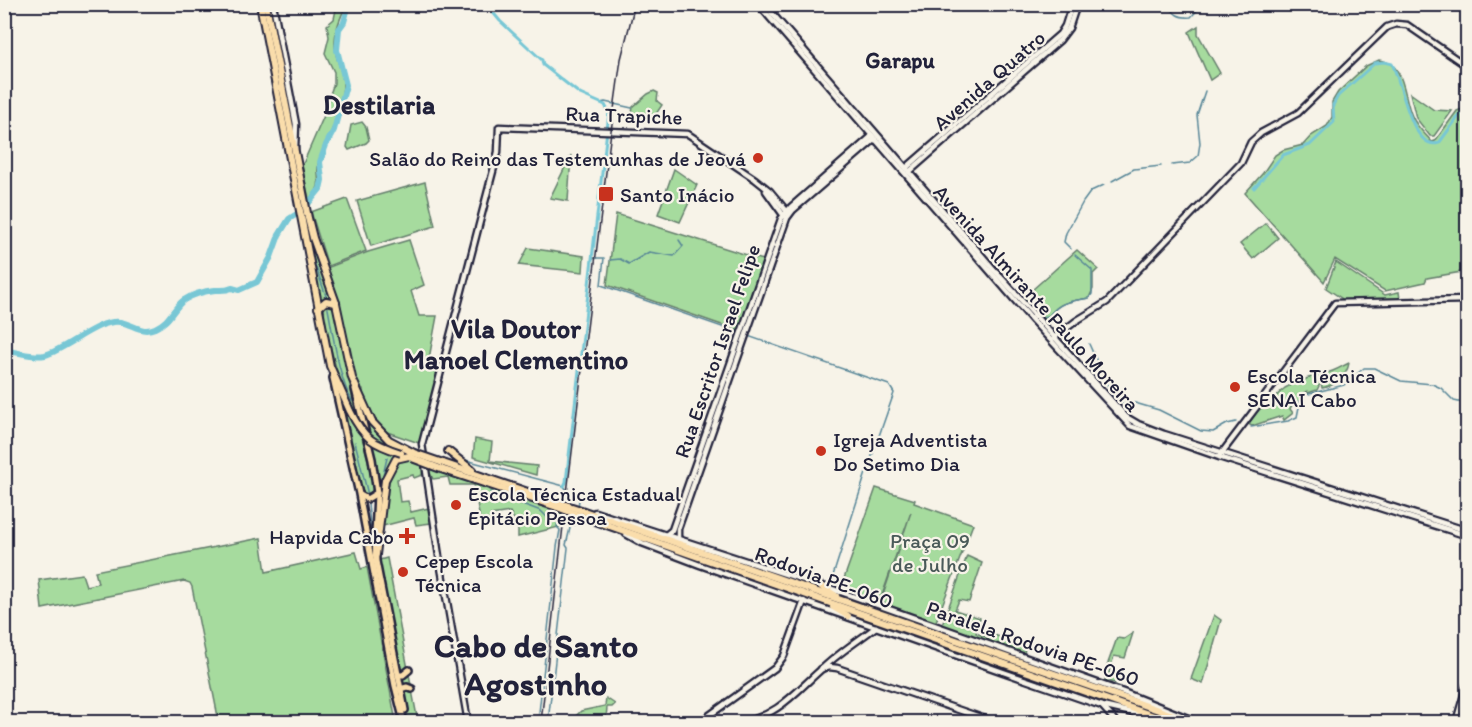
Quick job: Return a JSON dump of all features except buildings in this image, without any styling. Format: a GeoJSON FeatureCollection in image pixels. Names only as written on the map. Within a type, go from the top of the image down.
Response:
{"type":"FeatureCollection","features":[{"type":"Feature","properties":{"kind":"highway"},"geometry":{"type":"LineString","coordinates":[[260,4],[305,218],[318,309],[330,366],[362,433],[370,441],[402,453],[559,505]]}},
{"type":"Feature","properties":{"kind":"highway"},"geometry":{"type":"LineString","coordinates":[[266,4],[295,152],[298,184]]}},
{"type":"Feature","properties":{"kind":"highway"},"geometry":{"type":"LineString","coordinates":[[305,218],[336,303],[352,378],[372,422],[394,444],[412,455]]}},
{"type":"Feature","properties":{"kind":"highway"},"geometry":{"type":"LineString","coordinates":[[318,309],[326,301],[336,303]]}},
{"type":"Feature","properties":{"kind":"highway"},"geometry":{"type":"LineString","coordinates":[[448,452],[480,475]]}},
{"type":"Feature","properties":{"kind":"highway"},"geometry":{"type":"LineString","coordinates":[[376,555],[387,476],[396,459],[412,455]]}},
{"type":"Feature","properties":{"kind":"highway","name":"Rodovia PE-060"},"geometry":{"type":"LineString","coordinates":[[442,466],[480,475],[742,569],[822,601],[1171,723]]}},
{"type":"Feature","properties":{"kind":"highway","name":"Rodovia PE-060"},"geometry":{"type":"LineString","coordinates":[[581,513],[616,529],[844,602],[943,643],[1192,723]]}},
{"type":"Feature","properties":{"kind":"highway"},"geometry":{"type":"LineString","coordinates":[[822,586],[844,602]]}},
{"type":"Feature","properties":{"kind":"highway"},"geometry":{"type":"LineString","coordinates":[[822,601],[848,616]]}},
{"type":"Feature","properties":{"kind":"main road"},"geometry":{"type":"LineString","coordinates":[[330,366],[406,723]]}},
{"type":"Feature","properties":{"kind":"main road"},"geometry":{"type":"LineString","coordinates":[[352,378],[372,459],[377,493],[376,555],[398,675],[398,688]]}},
{"type":"Feature","properties":{"kind":"main road"},"geometry":{"type":"LineString","coordinates":[[359,494],[367,500],[377,493]]}},
{"type":"Feature","properties":{"kind":"main road"},"geometry":{"type":"LineString","coordinates":[[398,675],[403,675],[409,670]]}},
{"type":"Feature","properties":{"kind":"main road"},"geometry":{"type":"LineString","coordinates":[[398,688],[412,689]]}},
{"type":"Feature","properties":{"kind":"street"},"geometry":{"type":"LineString","coordinates":[[273,4],[296,124],[295,152]]}},
{"type":"Feature","properties":{"kind":"street","name":"Avenida Quatro"},"geometry":{"type":"LineString","coordinates":[[907,170],[1060,40],[1069,28],[1075,4]]}},
{"type":"Feature","properties":{"kind":"street","name":"Avenida Almirante Paulo Moreira"},"geometry":{"type":"LineString","coordinates":[[763,6],[1054,338],[1134,422],[1221,455],[1467,536]]}},
{"type":"Feature","properties":{"kind":"street","name":"Avenida Almirante Paulo Moreira"},"geometry":{"type":"LineString","coordinates":[[763,6],[1033,321],[1126,423],[1133,428],[1467,531]]}},
{"type":"Feature","properties":{"kind":"street"},"geometry":{"type":"LineString","coordinates":[[1054,338],[1107,302],[1240,163],[1251,142],[1261,133],[1298,113],[1387,27],[1396,24],[1407,25],[1467,67]]}},
{"type":"Feature","properties":{"kind":"street","name":"Rua Trapiche"},"geometry":{"type":"LineString","coordinates":[[468,723],[422,444],[498,152],[500,127],[688,134],[755,179],[787,215]]}},
{"type":"Feature","properties":{"kind":"street"},"geometry":{"type":"LineString","coordinates":[[787,215],[874,137]]}},
{"type":"Feature","properties":{"kind":"street","name":"Rua Escritor Israel Felipe"},"geometry":{"type":"LineString","coordinates":[[678,539],[678,529],[767,256],[787,215]]}},
{"type":"Feature","properties":{"kind":"street"},"geometry":{"type":"LineString","coordinates":[[1221,455],[1304,344],[1338,303],[1467,300]]}},
{"type":"Feature","properties":{"kind":"street","name":"Rua Escritor Israel Felipe"},"geometry":{"type":"LineString","coordinates":[[666,535],[672,530],[743,335]]}},
{"type":"Feature","properties":{"kind":"street","name":"Paralela Rodovia PE-060"},"geometry":{"type":"LineString","coordinates":[[581,513],[604,514],[678,539],[804,601],[876,627],[943,643],[1102,706],[1163,720]]}},
{"type":"Feature","properties":{"kind":"street","name":"Paralela Rodovia PE-060"},"geometry":{"type":"LineString","coordinates":[[742,569],[822,586],[1123,692],[1198,723]]}},
{"type":"Feature","properties":{"kind":"street"},"geometry":{"type":"LineString","coordinates":[[700,723],[771,672],[781,662],[804,601]]}},
{"type":"Feature","properties":{"kind":"street"},"geometry":{"type":"LineString","coordinates":[[740,723],[756,719],[789,700],[821,669],[876,627]]}},
{"type":"Feature","properties":{"kind":"street"},"geometry":{"type":"LineString","coordinates":[[940,628],[943,643]]}},
{"type":"Feature","properties":{"kind":"street"},"geometry":{"type":"LineString","coordinates":[[832,660],[837,668]]}},
{"type":"Feature","properties":{"kind":"street"},"geometry":{"type":"LineString","coordinates":[[821,669],[837,668],[994,723]]}},
{"type":"Feature","properties":{"kind":"street"},"geometry":{"type":"LineString","coordinates":[[1456,723],[1467,681]]}},
{"type":"Feature","properties":{"kind":"street"},"geometry":{"type":"LineString","coordinates":[[1102,706],[1116,723]]}},
{"type":"Feature","properties":{"kind":"street"},"geometry":{"type":"LineString","coordinates":[[1464,723],[1467,710]]}},
{"type":"Feature","properties":{"kind":"green space"},"geometry":{"type":"Polygon","coordinates":[[[337,5],[346,5],[335,41],[343,78],[340,106],[319,161],[317,189],[309,199],[302,166],[326,111],[334,83],[334,72],[325,53],[329,37],[327,25],[334,19],[337,5]]]}},
{"type":"Feature","properties":{"kind":"green space"},"geometry":{"type":"Polygon","coordinates":[[[1198,26],[1198,34],[1220,73],[1210,80],[1189,32],[1198,26]]]}},
{"type":"Feature","properties":{"kind":"green space"},"geometry":{"type":"Polygon","coordinates":[[[1379,60],[1388,62],[1399,74],[1414,120],[1432,142],[1457,111],[1468,107],[1467,271],[1427,278],[1425,282],[1385,291],[1335,259],[1324,282],[1245,193],[1275,155],[1283,150],[1303,145],[1311,136],[1327,126],[1332,117],[1332,102],[1338,92],[1366,66],[1379,60]]]}},
{"type":"Feature","properties":{"kind":"green space"},"geometry":{"type":"Polygon","coordinates":[[[654,91],[658,93],[657,101],[662,105],[656,114],[645,118],[632,114],[633,107],[654,91]]]}},
{"type":"Feature","properties":{"kind":"green space"},"geometry":{"type":"Polygon","coordinates":[[[1410,93],[1434,110],[1452,111],[1434,136],[1430,136],[1416,118],[1410,93]]]}},
{"type":"Feature","properties":{"kind":"green space"},"geometry":{"type":"Polygon","coordinates":[[[362,122],[366,127],[369,140],[349,150],[347,147],[351,125],[362,122]]]}},
{"type":"Feature","properties":{"kind":"green space"},"geometry":{"type":"Polygon","coordinates":[[[571,155],[568,201],[550,198],[571,155]]]}},
{"type":"Feature","properties":{"kind":"green space"},"geometry":{"type":"Polygon","coordinates":[[[674,169],[697,185],[680,222],[658,214],[674,169]]]}},
{"type":"Feature","properties":{"kind":"green space"},"geometry":{"type":"Polygon","coordinates":[[[425,182],[435,226],[371,246],[357,201],[425,182]]]}},
{"type":"Feature","properties":{"kind":"green space"},"geometry":{"type":"Polygon","coordinates":[[[347,199],[366,251],[328,266],[311,212],[347,199]]]}},
{"type":"Feature","properties":{"kind":"green space"},"geometry":{"type":"Polygon","coordinates":[[[616,214],[763,260],[739,331],[607,285],[616,214]]]}},
{"type":"Feature","properties":{"kind":"green space"},"geometry":{"type":"Polygon","coordinates":[[[304,218],[331,297],[325,297],[320,301],[304,218]]]}},
{"type":"Feature","properties":{"kind":"green space"},"geometry":{"type":"Polygon","coordinates":[[[1266,223],[1278,238],[1253,259],[1240,244],[1266,223]]]}},
{"type":"Feature","properties":{"kind":"green space"},"geometry":{"type":"Polygon","coordinates":[[[409,240],[424,285],[411,291],[419,316],[437,316],[428,364],[438,366],[436,373],[441,375],[422,444],[384,431],[382,434],[363,402],[363,389],[352,378],[324,269],[368,252],[409,240]]]}},
{"type":"Feature","properties":{"kind":"green space"},"geometry":{"type":"Polygon","coordinates":[[[528,248],[584,256],[583,272],[519,265],[528,248]]]}},
{"type":"Feature","properties":{"kind":"green space"},"geometry":{"type":"Polygon","coordinates":[[[1077,250],[1098,269],[1093,274],[1093,289],[1089,298],[1058,306],[1045,323],[1023,298],[1077,250]]]}},
{"type":"Feature","properties":{"kind":"green space"},"geometry":{"type":"Polygon","coordinates":[[[1336,262],[1385,295],[1399,292],[1400,299],[1344,300],[1326,288],[1336,262]]]}},
{"type":"Feature","properties":{"kind":"green space"},"geometry":{"type":"Polygon","coordinates":[[[325,303],[332,303],[337,320],[355,411],[371,471],[373,488],[371,494],[367,496],[362,491],[345,423],[343,390],[327,333],[325,303]]]}},
{"type":"Feature","properties":{"kind":"green space"},"geometry":{"type":"Polygon","coordinates":[[[1349,363],[1346,372],[1336,383],[1322,388],[1321,382],[1317,390],[1303,393],[1300,400],[1290,409],[1293,413],[1284,420],[1282,416],[1252,426],[1246,423],[1254,411],[1262,406],[1266,409],[1285,388],[1349,363]]]}},
{"type":"Feature","properties":{"kind":"green space"},"geometry":{"type":"Polygon","coordinates":[[[359,402],[370,423],[381,437],[417,457],[383,446],[382,450],[400,456],[389,466],[379,515],[380,483],[377,465],[359,402]]]}},
{"type":"Feature","properties":{"kind":"green space"},"geometry":{"type":"Polygon","coordinates":[[[475,439],[492,442],[490,461],[537,466],[536,475],[473,457],[475,439]]]}},
{"type":"Feature","properties":{"kind":"green space"},"geometry":{"type":"Polygon","coordinates":[[[404,454],[424,462],[422,475],[397,479],[400,502],[408,501],[411,512],[429,508],[431,523],[416,525],[414,518],[379,527],[388,479],[404,454]]]}},
{"type":"Feature","properties":{"kind":"green space"},"geometry":{"type":"Polygon","coordinates":[[[427,467],[564,510],[563,526],[518,537],[518,526],[510,512],[491,515],[491,526],[487,520],[480,520],[474,485],[450,485],[448,477],[433,479],[427,467]]]}},
{"type":"Feature","properties":{"kind":"green space","name":"Praça 09 de Julho"},"geometry":{"type":"Polygon","coordinates":[[[876,488],[915,500],[914,503],[973,524],[935,624],[880,604],[911,512],[879,604],[840,590],[876,488]]]}},
{"type":"Feature","properties":{"kind":"green space"},"geometry":{"type":"Polygon","coordinates":[[[261,538],[266,572],[356,552],[361,569],[367,567],[396,722],[219,722],[192,587],[190,583],[184,581],[42,609],[39,580],[82,574],[86,586],[98,583],[95,571],[261,538]]]}},
{"type":"Feature","properties":{"kind":"green space"},"geometry":{"type":"Polygon","coordinates":[[[967,556],[982,563],[969,602],[959,600],[955,610],[980,618],[976,633],[989,638],[986,642],[941,628],[967,556]]]}},
{"type":"Feature","properties":{"kind":"green space"},"geometry":{"type":"Polygon","coordinates":[[[387,558],[418,722],[407,722],[376,561],[387,558]]]}},
{"type":"Feature","properties":{"kind":"green space"},"geometry":{"type":"Polygon","coordinates":[[[1214,615],[1221,620],[1203,684],[1191,679],[1214,615]]]}},
{"type":"Feature","properties":{"kind":"green space"},"geometry":{"type":"Polygon","coordinates":[[[1133,633],[1125,658],[1114,656],[1109,672],[1111,676],[1122,679],[1119,684],[1105,681],[1107,666],[1117,638],[1124,639],[1133,633]]]}},
{"type":"Feature","properties":{"kind":"green space"},"geometry":{"type":"Polygon","coordinates":[[[991,634],[1017,643],[1021,641],[1025,646],[1024,655],[988,643],[991,634]]]}},
{"type":"Feature","properties":{"kind":"green space"},"geometry":{"type":"Polygon","coordinates":[[[946,646],[1098,699],[1099,703],[943,649],[946,646]]]}},
{"type":"Feature","properties":{"kind":"green space"},"geometry":{"type":"Polygon","coordinates":[[[606,698],[615,704],[607,707],[606,719],[600,719],[599,722],[570,722],[581,711],[605,706],[606,698]]]}},
{"type":"Feature","properties":{"kind":"waterway"},"geometry":{"type":"LineString","coordinates":[[4,351],[35,356],[45,355],[111,322],[125,323],[150,330],[164,322],[180,303],[191,296],[232,288],[239,290],[257,282],[289,219],[303,210],[320,189],[322,180],[320,162],[334,130],[346,85],[337,50],[339,29],[344,22],[349,4]]}},
{"type":"Feature","properties":{"kind":"waterway"},"geometry":{"type":"LineString","coordinates":[[486,4],[500,21],[542,60],[543,65],[580,94],[605,105],[609,113],[564,486]]}},
{"type":"Feature","properties":{"kind":"waterway"},"geometry":{"type":"LineString","coordinates":[[1169,4],[1177,15],[1187,17],[1191,17],[1203,4]]}},
{"type":"Feature","properties":{"kind":"waterway"},"geometry":{"type":"LineString","coordinates":[[1254,188],[1283,155],[1310,145],[1334,122],[1333,105],[1338,96],[1375,63],[1392,64],[1414,126],[1421,137],[1429,143],[1439,143],[1461,113],[1468,112]]}},
{"type":"Feature","properties":{"kind":"waterway"},"geometry":{"type":"LineString","coordinates":[[1172,165],[1190,163],[1198,156],[1200,143],[1197,115],[1205,91]]}},
{"type":"Feature","properties":{"kind":"waterway"},"geometry":{"type":"LineString","coordinates":[[600,103],[632,108]]}},
{"type":"Feature","properties":{"kind":"waterway"},"geometry":{"type":"LineString","coordinates":[[1112,181],[1134,169],[1161,166]]}},
{"type":"Feature","properties":{"kind":"waterway"},"geometry":{"type":"LineString","coordinates":[[1071,249],[1064,242],[1066,233],[1091,191],[1104,185]]}},
{"type":"Feature","properties":{"kind":"waterway"},"geometry":{"type":"LineString","coordinates":[[304,216],[314,262],[326,296]]}},
{"type":"Feature","properties":{"kind":"waterway"},"geometry":{"type":"LineString","coordinates":[[610,260],[620,259],[629,264],[649,252],[674,256],[683,246],[679,240]]}},
{"type":"Feature","properties":{"kind":"waterway"},"geometry":{"type":"LineString","coordinates":[[1042,317],[1049,316],[1057,307],[1089,298],[1092,294],[1092,270],[1075,255]]}},
{"type":"Feature","properties":{"kind":"waterway"},"geometry":{"type":"LineString","coordinates":[[592,258],[604,258],[601,285],[889,385],[894,393],[831,582]]}},
{"type":"Feature","properties":{"kind":"waterway"},"geometry":{"type":"LineString","coordinates":[[327,304],[343,380],[352,401]]}},
{"type":"Feature","properties":{"kind":"waterway"},"geometry":{"type":"LineString","coordinates":[[1089,344],[1112,395],[1122,403],[1135,403],[1159,410],[1201,431],[1213,432],[1236,422]]}},
{"type":"Feature","properties":{"kind":"waterway"},"geometry":{"type":"LineString","coordinates":[[1251,427],[1288,421],[1297,417],[1300,402],[1305,395],[1344,385],[1364,368],[1374,368],[1401,381],[1432,384],[1441,388],[1454,401],[1468,404]]}},
{"type":"Feature","properties":{"kind":"waterway"},"geometry":{"type":"LineString","coordinates":[[355,442],[368,495]]}},
{"type":"Feature","properties":{"kind":"waterway"},"geometry":{"type":"LineString","coordinates":[[380,484],[387,458]]}},
{"type":"Feature","properties":{"kind":"waterway"},"geometry":{"type":"LineString","coordinates":[[462,459],[564,486],[566,489]]}},
{"type":"Feature","properties":{"kind":"waterway"},"geometry":{"type":"LineString","coordinates":[[573,490],[579,500],[578,507]]}},
{"type":"Feature","properties":{"kind":"waterway"},"geometry":{"type":"LineString","coordinates":[[490,492],[541,511],[548,518],[558,521],[557,527],[560,530],[538,722]]}},
{"type":"Feature","properties":{"kind":"waterway"},"geometry":{"type":"LineString","coordinates":[[368,503],[371,535]]}},
{"type":"Feature","properties":{"kind":"waterway"},"geometry":{"type":"LineString","coordinates":[[548,722],[568,548],[566,545],[571,524],[575,525],[576,518]]}},
{"type":"Feature","properties":{"kind":"waterway"},"geometry":{"type":"LineString","coordinates":[[4,714],[14,722]]}},
{"type":"Feature","properties":{"kind":"tram line"},"geometry":{"type":"LineString","coordinates":[[541,722],[611,131],[621,59],[635,4]]}},
{"type":"Feature","properties":{"kind":"place","name":"Salão do Reino das Testemunhas de Jeová"},"geometry":{"type":"Point","coordinates":[758,158]}},
{"type":"Feature","properties":{"kind":"place","name":"Santo Inácio"},"geometry":{"type":"Point","coordinates":[606,194]}},
{"type":"Feature","properties":{"kind":"place","name":"Escola Técnica SENAI Cabo"},"geometry":{"type":"Point","coordinates":[1235,387]}},
{"type":"Feature","properties":{"kind":"place","name":"Igreja Adventista Do Setimo Dia"},"geometry":{"type":"Point","coordinates":[821,451]}},
{"type":"Feature","properties":{"kind":"place","name":"Escola Técnica Estadual Epitácio Pessoa"},"geometry":{"type":"Point","coordinates":[456,505]}},
{"type":"Feature","properties":{"kind":"place","name":"Hapvida Cabo"},"geometry":{"type":"Point","coordinates":[407,536]}},
{"type":"Feature","properties":{"kind":"place","name":"Cepep Escola Técnica"},"geometry":{"type":"Point","coordinates":[403,572]}},
{"type":"Feature","properties":{"kind":"district","name":"Garapu"},"geometry":{"type":"Point","coordinates":[900,60]}},
{"type":"Feature","properties":{"kind":"district","name":"Destilaria"},"geometry":{"type":"Point","coordinates":[379,104]}},
{"type":"Feature","properties":{"kind":"district","name":"Vila Doutor Manoel Clementino"},"geometry":{"type":"Point","coordinates":[516,344]}},
{"type":"Feature","properties":{"kind":"district","name":"Cabo de Santo Agostinho"},"geometry":{"type":"Point","coordinates":[536,664]}}]}
